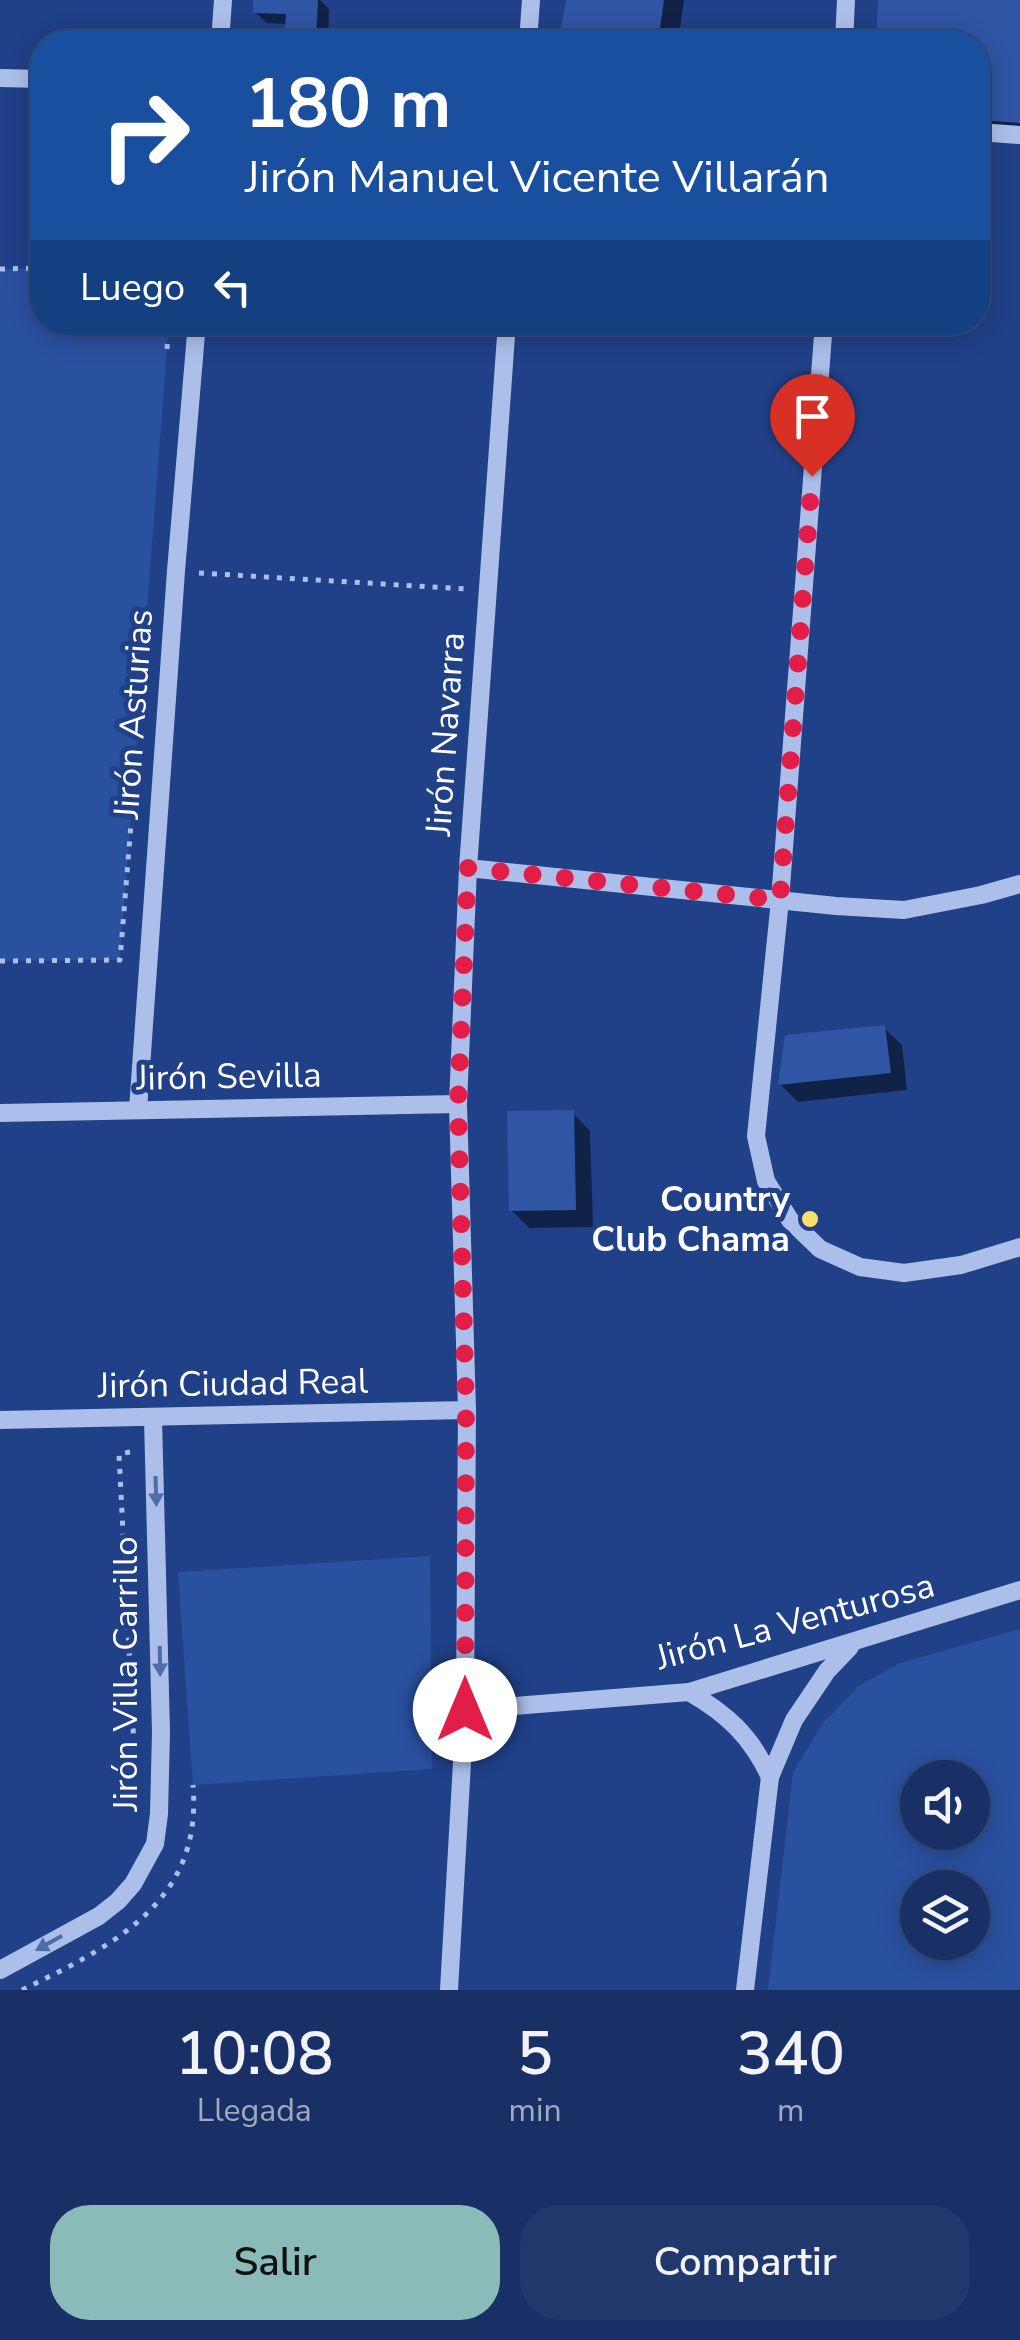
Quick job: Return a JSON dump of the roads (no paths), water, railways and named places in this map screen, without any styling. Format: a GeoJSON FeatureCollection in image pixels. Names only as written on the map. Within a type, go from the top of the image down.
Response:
{"type":"FeatureCollection","features":[{"type":"Feature","properties":{"kind":"street"},"geometry":{"type":"LineString","coordinates":[[221,30],[223,0]]}},
{"type":"Feature","properties":{"kind":"street"},"geometry":{"type":"LineString","coordinates":[[529,30],[530,0]]}},
{"type":"Feature","properties":{"kind":"street"},"geometry":{"type":"LineString","coordinates":[[845,30],[846,0]]}},
{"type":"Feature","properties":{"kind":"street"},"geometry":{"type":"LineString","coordinates":[[0,78],[30,79]]}},
{"type":"Feature","properties":{"kind":"street"},"geometry":{"type":"LineString","coordinates":[[990,133],[1020,135]]}},
{"type":"Feature","properties":{"kind":"street","name":"Jirón Asturias"},"geometry":{"type":"LineString","coordinates":[[138,1110],[196,335]]}},
{"type":"Feature","properties":{"kind":"street","name":"Jirón Navarra"},"geometry":{"type":"LineString","coordinates":[[449,1990],[465,1710],[466,1410],[458,1104],[468,868],[507,335]]}},
{"type":"Feature","properties":{"kind":"street"},"geometry":{"type":"LineString","coordinates":[[823,335],[780,900],[756,1136],[766,1181],[790,1220],[820,1248],[860,1267],[904,1273],[961,1265],[1020,1247]]}},
{"type":"Feature","properties":{"kind":"street"},"geometry":{"type":"LineString","coordinates":[[468,868],[904,910],[1020,884]]}},
{"type":"Feature","properties":{"kind":"street","name":"Jirón Sevilla"},"geometry":{"type":"LineString","coordinates":[[0,1113],[458,1104]]}},
{"type":"Feature","properties":{"kind":"street","name":"Jirón Ciudad Real"},"geometry":{"type":"LineString","coordinates":[[0,1420],[466,1410]]}},
{"type":"Feature","properties":{"kind":"street","name":"Jirón Villa Carrillo"},"geometry":{"type":"LineString","coordinates":[[0,1970],[118,1902],[134,1884],[155,1844],[161,1732],[153,1418]]}},
{"type":"Feature","properties":{"kind":"street","name":"Jirón La Venturosa"},"geometry":{"type":"LineString","coordinates":[[465,1710],[689,1692],[1020,1590]]}},
{"type":"Feature","properties":{"kind":"street"},"geometry":{"type":"LineString","coordinates":[[745,1990],[770,1777],[794,1720],[854,1643]]}},
{"type":"Feature","properties":{"kind":"street"},"geometry":{"type":"LineString","coordinates":[[689,1692],[716,1708],[748,1736],[770,1777]]}},
{"type":"Feature","properties":{"kind":"place","name":"Country Club Chama"},"geometry":{"type":"Point","coordinates":[810,1219]}}]}
